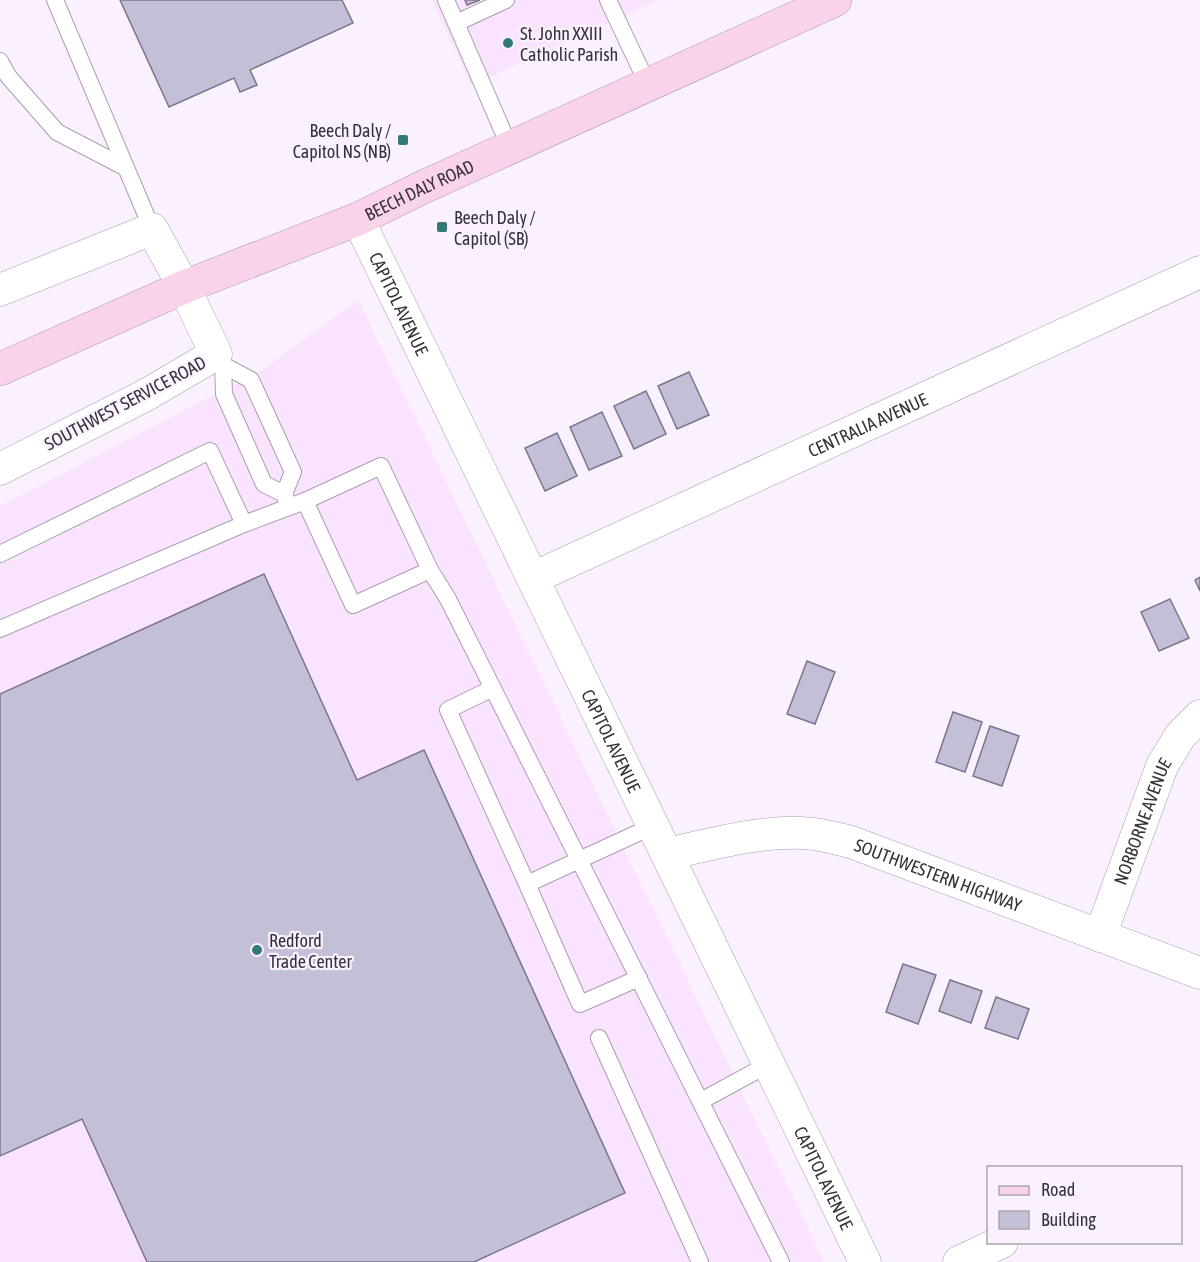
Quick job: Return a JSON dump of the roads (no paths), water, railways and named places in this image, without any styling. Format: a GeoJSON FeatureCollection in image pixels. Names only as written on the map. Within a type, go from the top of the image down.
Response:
{"type":"FeatureCollection","features":[{"type":"Feature","properties":{"kind":"main road","name":"BEECH DALY ROAD"},"geometry":{"type":"LineString","coordinates":[[0,369],[184,286],[358,219],[648,85],[801,7],[835,0]]}},
{"type":"Feature","properties":{"kind":"street","name":"CAPITOL AVENUE"},"geometry":{"type":"LineString","coordinates":[[358,219],[865,1262]]}},
{"type":"Feature","properties":{"kind":"street","name":"SOUTHWEST SERVICE ROAD"},"geometry":{"type":"LineString","coordinates":[[0,469],[220,360],[184,286],[152,229]]}},
{"type":"Feature","properties":{"kind":"street"},"geometry":{"type":"LineString","coordinates":[[0,290],[152,229]]}},
{"type":"Feature","properties":{"kind":"street","name":"CENTRALIA AVENUE"},"geometry":{"type":"LineString","coordinates":[[533,578],[1200,272]]}},
{"type":"Feature","properties":{"kind":"street","name":"NORBORNE AVENUE"},"geometry":{"type":"LineString","coordinates":[[1100,936],[1162,766],[1180,736],[1200,716]]}},
{"type":"Feature","properties":{"kind":"street","name":"SOUTHWESTERN HIGHWAY"},"geometry":{"type":"LineString","coordinates":[[667,854],[777,833],[822,835],[851,842],[1200,973]]}},
{"type":"Feature","properties":{"kind":"street"},"geometry":{"type":"LineString","coordinates":[[959,1262],[998,1244]]}},
{"type":"Feature","properties":{"kind":"lane"},"geometry":{"type":"LineString","coordinates":[[55,0],[152,229]]}},
{"type":"Feature","properties":{"kind":"lane"},"geometry":{"type":"LineString","coordinates":[[446,0],[510,148]]}},
{"type":"Feature","properties":{"kind":"lane"},"geometry":{"type":"LineString","coordinates":[[456,23],[507,0]]}},
{"type":"Feature","properties":{"kind":"lane"},"geometry":{"type":"LineString","coordinates":[[608,0],[648,85]]}},
{"type":"Feature","properties":{"kind":"lane"},"geometry":{"type":"LineString","coordinates":[[0,61],[8,76],[57,132],[126,168]]}},
{"type":"Feature","properties":{"kind":"lane"},"geometry":{"type":"LineString","coordinates":[[220,360],[251,380],[293,472],[292,500]]}},
{"type":"Feature","properties":{"kind":"lane"},"geometry":{"type":"LineString","coordinates":[[220,360],[224,394],[264,484],[292,500],[353,605],[430,570]]}},
{"type":"Feature","properties":{"kind":"lane"},"geometry":{"type":"LineString","coordinates":[[0,554],[210,451],[244,524]]}},
{"type":"Feature","properties":{"kind":"lane"},"geometry":{"type":"LineString","coordinates":[[0,629],[244,524],[292,500],[381,466],[430,570],[448,598],[781,1262]]}},
{"type":"Feature","properties":{"kind":"lane"},"geometry":{"type":"LineString","coordinates":[[493,688],[448,710],[580,1004],[639,978]]}},
{"type":"Feature","properties":{"kind":"lane"},"geometry":{"type":"LineString","coordinates":[[527,884],[653,826]]}},
{"type":"Feature","properties":{"kind":"lane"},"geometry":{"type":"LineString","coordinates":[[600,1038],[700,1262]]}},
{"type":"Feature","properties":{"kind":"lane"},"geometry":{"type":"LineString","coordinates":[[701,1101],[769,1064]]}},
{"type":"Feature","properties":{"kind":"place","name":"St. John XXIII Catholic Parish"},"geometry":{"type":"Point","coordinates":[508,43]}},
{"type":"Feature","properties":{"kind":"place","name":"Beech Daly / Capitol NS (NB)"},"geometry":{"type":"Point","coordinates":[403,140]}},
{"type":"Feature","properties":{"kind":"place","name":"Beech Daly / Capitol (SB)"},"geometry":{"type":"Point","coordinates":[442,227]}},
{"type":"Feature","properties":{"kind":"place","name":"Redford Trade Center"},"geometry":{"type":"Point","coordinates":[257,950]}}]}
